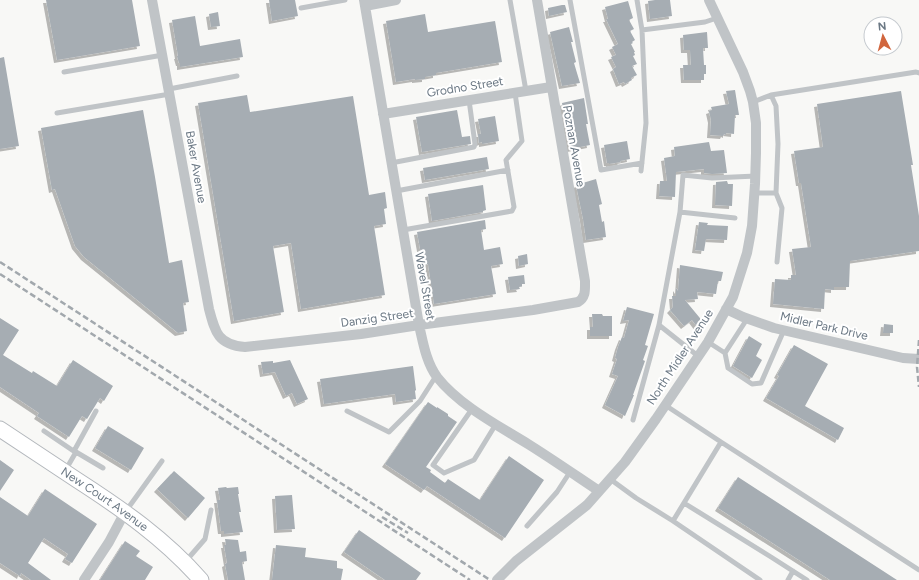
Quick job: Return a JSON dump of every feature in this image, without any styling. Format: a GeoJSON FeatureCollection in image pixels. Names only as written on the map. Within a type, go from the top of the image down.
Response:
{"type":"FeatureCollection","features":[{"type":"Feature","properties":{"kind":"main road","name":"New Court Avenue"},"geometry":{"type":"LineString","coordinates":[[0,429],[125,512],[185,562],[200,580]]}},
{"type":"Feature","properties":{"kind":"street","name":"Baker Avenue"},"geometry":{"type":"LineString","coordinates":[[152,0],[208,309],[214,329],[220,338]]}},
{"type":"Feature","properties":{"kind":"street"},"geometry":{"type":"LineString","coordinates":[[364,3],[396,0]]}},
{"type":"Feature","properties":{"kind":"street","name":"Poznan Avenue"},"geometry":{"type":"LineString","coordinates":[[537,0],[585,281],[584,296]]}},
{"type":"Feature","properties":{"kind":"street","name":"North Midler Avenue"},"geometry":{"type":"LineString","coordinates":[[497,580],[516,561],[587,505],[610,479],[665,405],[708,342],[733,297],[747,254],[752,226],[756,176],[756,123],[753,102],[743,72],[709,0]]}},
{"type":"Feature","properties":{"kind":"street","name":"Wavel Street"},"geometry":{"type":"LineString","coordinates":[[364,3],[419,325],[424,348],[431,366],[436,376],[452,394],[599,491]]}},
{"type":"Feature","properties":{"kind":"street","name":"Grodno Street"},"geometry":{"type":"LineString","coordinates":[[383,114],[551,87]]}},
{"type":"Feature","properties":{"kind":"street","name":"Danzig Street"},"geometry":{"type":"LineString","coordinates":[[220,338],[227,343],[245,347],[361,334],[540,309],[578,302],[582,300],[584,296]]}},
{"type":"Feature","properties":{"kind":"street","name":"Midler Park Drive"},"geometry":{"type":"LineString","coordinates":[[726,309],[774,328],[903,358],[919,359]]}},
{"type":"Feature","properties":{"kind":"street"},"geometry":{"type":"LineString","coordinates":[[84,580],[109,542],[125,512]]}},
{"type":"Feature","properties":{"kind":"lane"},"geometry":{"type":"LineString","coordinates":[[301,8],[346,0]]}},
{"type":"Feature","properties":{"kind":"lane"},"geometry":{"type":"LineString","coordinates":[[510,0],[526,91]]}},
{"type":"Feature","properties":{"kind":"lane"},"geometry":{"type":"LineString","coordinates":[[570,0],[601,170],[642,163]]}},
{"type":"Feature","properties":{"kind":"lane"},"geometry":{"type":"LineString","coordinates":[[638,0],[642,30],[646,123],[641,171]]}},
{"type":"Feature","properties":{"kind":"lane"},"geometry":{"type":"LineString","coordinates":[[642,30],[706,22],[717,18]]}},
{"type":"Feature","properties":{"kind":"lane"},"geometry":{"type":"LineString","coordinates":[[64,72],[162,55]]}},
{"type":"Feature","properties":{"kind":"lane"},"geometry":{"type":"LineString","coordinates":[[753,102],[771,95],[916,72],[919,73]]}},
{"type":"Feature","properties":{"kind":"lane"},"geometry":{"type":"LineString","coordinates":[[57,113],[169,92],[237,76]]}},
{"type":"Feature","properties":{"kind":"lane"},"geometry":{"type":"LineString","coordinates":[[403,230],[512,211],[514,207],[506,160],[522,141],[515,93]]}},
{"type":"Feature","properties":{"kind":"lane"},"geometry":{"type":"LineString","coordinates":[[771,95],[776,106],[778,144],[776,193],[782,208],[777,262]]}},
{"type":"Feature","properties":{"kind":"lane"},"geometry":{"type":"LineString","coordinates":[[391,163],[474,148],[475,144],[469,100]]}},
{"type":"Feature","properties":{"kind":"lane"},"geometry":{"type":"LineString","coordinates":[[396,191],[508,170]]}},
{"type":"Feature","properties":{"kind":"lane"},"geometry":{"type":"LineString","coordinates":[[633,420],[659,325],[680,212],[683,175],[712,178],[756,176]]}},
{"type":"Feature","properties":{"kind":"lane"},"geometry":{"type":"LineString","coordinates":[[755,193],[776,193]]}},
{"type":"Feature","properties":{"kind":"lane"},"geometry":{"type":"LineString","coordinates":[[680,212],[735,218]]}},
{"type":"Feature","properties":{"kind":"lane"},"geometry":{"type":"LineString","coordinates":[[747,318],[726,353],[728,368],[752,384],[761,383],[784,330]]}},
{"type":"Feature","properties":{"kind":"lane"},"geometry":{"type":"LineString","coordinates":[[659,325],[698,356]]}},
{"type":"Feature","properties":{"kind":"lane"},"geometry":{"type":"LineString","coordinates":[[708,342],[726,353]]}},
{"type":"Feature","properties":{"kind":"lane"},"geometry":{"type":"LineString","coordinates":[[347,411],[389,432],[420,401],[436,376]]}},
{"type":"Feature","properties":{"kind":"lane"},"geometry":{"type":"LineString","coordinates":[[665,405],[919,570]]}},
{"type":"Feature","properties":{"kind":"lane"},"geometry":{"type":"LineString","coordinates":[[472,408],[433,465],[444,473],[474,460],[496,424]]}},
{"type":"Feature","properties":{"kind":"lane"},"geometry":{"type":"LineString","coordinates":[[65,472],[96,411]]}},
{"type":"Feature","properties":{"kind":"lane"},"geometry":{"type":"LineString","coordinates":[[44,431],[75,452],[103,468]]}},
{"type":"Feature","properties":{"kind":"lane"},"geometry":{"type":"LineString","coordinates":[[673,521],[721,442]]}},
{"type":"Feature","properties":{"kind":"lane"},"geometry":{"type":"LineString","coordinates":[[125,512],[162,462]]}},
{"type":"Feature","properties":{"kind":"lane"},"geometry":{"type":"LineString","coordinates":[[527,526],[557,492],[570,472]]}},
{"type":"Feature","properties":{"kind":"lane"},"geometry":{"type":"LineString","coordinates":[[610,479],[636,498],[673,521],[760,580]]}},
{"type":"Feature","properties":{"kind":"lane"},"geometry":{"type":"LineString","coordinates":[[684,503],[807,580]]}},
{"type":"Feature","properties":{"kind":"lane"},"geometry":{"type":"LineString","coordinates":[[185,562],[205,539],[211,510]]}},
{"type":"Feature","properties":{"kind":"lane"},"geometry":{"type":"LineString","coordinates":[[788,580],[793,571]]}},
{"type":"Feature","properties":{"kind":"building"},"geometry":{"type":"Polygon","coordinates":[[[46,0],[132,0],[140,46],[57,60],[46,0]]]}},
{"type":"Feature","properties":{"kind":"building"},"geometry":{"type":"Polygon","coordinates":[[[269,0],[295,0],[298,16],[272,21],[269,0]]]}},
{"type":"Feature","properties":{"kind":"building"},"geometry":{"type":"Polygon","coordinates":[[[670,0],[672,16],[650,19],[648,1],[670,0]]]}},
{"type":"Feature","properties":{"kind":"building"},"geometry":{"type":"Polygon","coordinates":[[[628,1],[633,18],[629,20],[634,29],[630,31],[635,40],[631,44],[635,52],[635,55],[633,56],[637,64],[632,66],[637,75],[625,84],[624,82],[619,84],[613,69],[616,67],[611,57],[616,55],[612,47],[618,44],[606,19],[608,19],[605,7],[628,1]]]}},
{"type":"Feature","properties":{"kind":"building"},"geometry":{"type":"Polygon","coordinates":[[[565,5],[567,12],[549,16],[548,8],[565,5]]]}},
{"type":"Feature","properties":{"kind":"building"},"geometry":{"type":"Polygon","coordinates":[[[218,12],[220,26],[211,27],[209,14],[218,12]]]}},
{"type":"Feature","properties":{"kind":"building"},"geometry":{"type":"Polygon","coordinates":[[[425,14],[428,32],[495,21],[502,62],[436,73],[436,75],[425,77],[425,79],[396,82],[386,21],[425,14]]]}},
{"type":"Feature","properties":{"kind":"building"},"geometry":{"type":"Polygon","coordinates":[[[195,16],[200,46],[240,39],[243,57],[180,67],[172,20],[195,16]]]}},
{"type":"Feature","properties":{"kind":"building"},"geometry":{"type":"Polygon","coordinates":[[[569,27],[576,62],[574,63],[580,83],[562,86],[550,32],[569,27]]]}},
{"type":"Feature","properties":{"kind":"building"},"geometry":{"type":"Polygon","coordinates":[[[707,32],[708,48],[703,48],[704,65],[706,65],[704,80],[684,80],[683,65],[691,65],[690,50],[684,50],[683,35],[707,32]]]}},
{"type":"Feature","properties":{"kind":"building"},"geometry":{"type":"Polygon","coordinates":[[[4,57],[19,146],[0,149],[0,58],[4,57]]]}},
{"type":"Feature","properties":{"kind":"building"},"geometry":{"type":"Polygon","coordinates":[[[735,90],[739,115],[735,115],[734,134],[726,133],[726,135],[724,134],[723,136],[710,135],[711,120],[709,111],[712,110],[711,107],[729,104],[726,91],[735,90]]]}},
{"type":"Feature","properties":{"kind":"building"},"geometry":{"type":"Polygon","coordinates":[[[901,91],[913,165],[911,165],[919,216],[919,251],[850,261],[849,287],[834,287],[834,290],[825,289],[824,309],[773,304],[775,279],[791,280],[791,275],[796,275],[792,249],[811,247],[801,183],[799,183],[794,151],[823,147],[817,104],[901,91]]]}},
{"type":"Feature","properties":{"kind":"building"},"geometry":{"type":"Polygon","coordinates":[[[247,95],[250,112],[353,96],[369,195],[385,192],[387,208],[384,209],[386,224],[374,226],[385,295],[301,309],[291,243],[273,246],[284,312],[234,321],[198,103],[247,95]]]}},
{"type":"Feature","properties":{"kind":"building"},"geometry":{"type":"Polygon","coordinates":[[[584,98],[588,124],[586,124],[590,145],[570,149],[562,103],[584,98]]]}},
{"type":"Feature","properties":{"kind":"building"},"geometry":{"type":"Polygon","coordinates":[[[143,110],[169,263],[182,260],[189,302],[183,303],[187,331],[178,333],[84,257],[75,246],[55,189],[52,190],[41,128],[143,110]]]}},
{"type":"Feature","properties":{"kind":"building"},"geometry":{"type":"Polygon","coordinates":[[[457,110],[462,137],[470,136],[471,144],[422,152],[416,117],[457,110]]]}},
{"type":"Feature","properties":{"kind":"building"},"geometry":{"type":"Polygon","coordinates":[[[495,116],[499,141],[482,144],[482,142],[479,143],[478,134],[481,134],[478,119],[495,116]]]}},
{"type":"Feature","properties":{"kind":"building"},"geometry":{"type":"Polygon","coordinates":[[[627,141],[630,159],[620,161],[621,162],[607,163],[604,145],[627,141]]]}},
{"type":"Feature","properties":{"kind":"building"},"geometry":{"type":"Polygon","coordinates":[[[709,142],[711,151],[724,150],[727,173],[704,173],[704,169],[676,172],[675,197],[659,196],[660,181],[667,181],[664,158],[675,156],[674,147],[709,142]]]}},
{"type":"Feature","properties":{"kind":"building"},"geometry":{"type":"Polygon","coordinates":[[[487,157],[489,169],[425,180],[423,168],[487,157]]]}},
{"type":"Feature","properties":{"kind":"building"},"geometry":{"type":"Polygon","coordinates":[[[596,179],[602,204],[599,205],[602,222],[604,221],[606,237],[586,240],[576,185],[596,179]]]}},
{"type":"Feature","properties":{"kind":"building"},"geometry":{"type":"Polygon","coordinates":[[[727,181],[728,184],[733,184],[732,206],[715,205],[716,182],[727,181]]]}},
{"type":"Feature","properties":{"kind":"building"},"geometry":{"type":"Polygon","coordinates":[[[483,185],[486,210],[483,212],[432,221],[428,194],[483,185]]]}},
{"type":"Feature","properties":{"kind":"building"},"geometry":{"type":"Polygon","coordinates":[[[485,220],[486,229],[481,230],[484,250],[500,247],[503,264],[491,266],[496,294],[434,304],[428,264],[423,265],[417,232],[485,220]]]}},
{"type":"Feature","properties":{"kind":"building"},"geometry":{"type":"Polygon","coordinates":[[[699,222],[708,223],[707,225],[728,226],[727,240],[706,239],[704,251],[695,250],[699,222]]]}},
{"type":"Feature","properties":{"kind":"building"},"geometry":{"type":"Polygon","coordinates":[[[527,254],[528,264],[519,266],[518,256],[527,254]]]}},
{"type":"Feature","properties":{"kind":"building"},"geometry":{"type":"Polygon","coordinates":[[[680,265],[723,272],[721,281],[718,281],[716,294],[697,292],[698,299],[685,300],[704,323],[698,328],[692,320],[684,326],[670,310],[673,307],[672,296],[676,296],[676,288],[678,291],[680,265]]]}},
{"type":"Feature","properties":{"kind":"building"},"geometry":{"type":"Polygon","coordinates":[[[524,275],[525,284],[522,284],[522,286],[519,287],[520,289],[510,290],[508,277],[524,275]]]}},
{"type":"Feature","properties":{"kind":"building"},"geometry":{"type":"Polygon","coordinates":[[[627,307],[654,314],[645,345],[648,346],[643,360],[645,361],[634,395],[625,416],[605,405],[618,376],[612,374],[617,359],[615,358],[618,347],[622,337],[624,338],[629,320],[623,321],[627,307]]]}},
{"type":"Feature","properties":{"kind":"building"},"geometry":{"type":"Polygon","coordinates":[[[592,314],[612,316],[612,336],[590,336],[590,327],[593,327],[592,314]]]}},
{"type":"Feature","properties":{"kind":"building"},"geometry":{"type":"Polygon","coordinates":[[[0,318],[19,330],[3,355],[32,373],[33,371],[57,386],[73,360],[113,386],[104,401],[100,398],[87,419],[82,416],[69,437],[37,416],[39,413],[0,387],[0,318]]]}},
{"type":"Feature","properties":{"kind":"building"},"geometry":{"type":"Polygon","coordinates":[[[884,324],[893,325],[893,333],[883,333],[884,324]]]}},
{"type":"Feature","properties":{"kind":"building"},"geometry":{"type":"Polygon","coordinates":[[[749,336],[762,344],[756,356],[762,360],[752,378],[733,366],[749,336]]]}},
{"type":"Feature","properties":{"kind":"building"},"geometry":{"type":"Polygon","coordinates":[[[794,345],[828,364],[805,406],[844,428],[838,440],[766,398],[779,376],[777,375],[794,345]]]}},
{"type":"Feature","properties":{"kind":"building"},"geometry":{"type":"Polygon","coordinates":[[[290,360],[308,399],[297,404],[292,393],[286,396],[275,372],[263,374],[261,362],[273,361],[273,363],[290,360]]]}},
{"type":"Feature","properties":{"kind":"building"},"geometry":{"type":"Polygon","coordinates":[[[413,366],[416,399],[396,402],[395,394],[324,404],[320,379],[413,366]]]}},
{"type":"Feature","properties":{"kind":"building"},"geometry":{"type":"Polygon","coordinates":[[[428,402],[448,414],[448,416],[457,422],[426,467],[431,470],[430,472],[445,483],[448,479],[480,500],[509,456],[544,480],[505,538],[427,486],[424,490],[385,464],[428,402]]]}},
{"type":"Feature","properties":{"kind":"building"},"geometry":{"type":"Polygon","coordinates":[[[108,426],[144,448],[131,470],[95,448],[108,426]]]}},
{"type":"Feature","properties":{"kind":"building"},"geometry":{"type":"Polygon","coordinates":[[[0,460],[14,470],[0,491],[0,460]]]}},
{"type":"Feature","properties":{"kind":"building"},"geometry":{"type":"Polygon","coordinates":[[[174,471],[205,498],[188,518],[157,489],[174,471]]]}},
{"type":"Feature","properties":{"kind":"building"},"geometry":{"type":"Polygon","coordinates":[[[738,477],[897,580],[830,580],[718,508],[738,477]]]}},
{"type":"Feature","properties":{"kind":"building"},"geometry":{"type":"Polygon","coordinates":[[[238,487],[241,512],[239,512],[243,532],[224,534],[224,531],[221,531],[217,500],[220,500],[218,488],[238,487]]]}},
{"type":"Feature","properties":{"kind":"building"},"geometry":{"type":"Polygon","coordinates":[[[45,489],[97,524],[72,563],[65,559],[68,554],[44,538],[28,563],[51,580],[31,580],[21,573],[20,576],[0,563],[0,497],[28,516],[45,489]]]}},
{"type":"Feature","properties":{"kind":"building"},"geometry":{"type":"Polygon","coordinates":[[[292,495],[295,529],[277,530],[275,496],[292,495]]]}},
{"type":"Feature","properties":{"kind":"building"},"geometry":{"type":"Polygon","coordinates":[[[359,530],[421,573],[416,580],[385,580],[344,552],[359,530]]]}},
{"type":"Feature","properties":{"kind":"building"},"geometry":{"type":"Polygon","coordinates":[[[225,539],[238,540],[240,552],[246,551],[247,561],[242,562],[245,580],[228,580],[225,564],[227,563],[224,545],[226,545],[225,539]]]}},
{"type":"Feature","properties":{"kind":"building"},"geometry":{"type":"Polygon","coordinates":[[[125,541],[140,551],[136,556],[153,567],[145,580],[100,580],[125,541]]]}},
{"type":"Feature","properties":{"kind":"building"},"geometry":{"type":"Polygon","coordinates":[[[276,545],[306,548],[305,557],[337,561],[337,568],[343,569],[341,580],[272,580],[276,545]]]}},
{"type":"Feature","properties":{"kind":"railway"},"geometry":{"type":"LineString","coordinates":[[0,262],[490,580]]}},
{"type":"Feature","properties":{"kind":"railway"},"geometry":{"type":"LineString","coordinates":[[0,274],[470,580]]}},
{"type":"Feature","properties":{"kind":"railway"},"geometry":{"type":"LineString","coordinates":[[919,340],[917,367],[919,387]]}},
{"type":"Feature","properties":{"kind":"railway"},"geometry":{"type":"LineString","coordinates":[[382,517],[408,533]]}}]}
